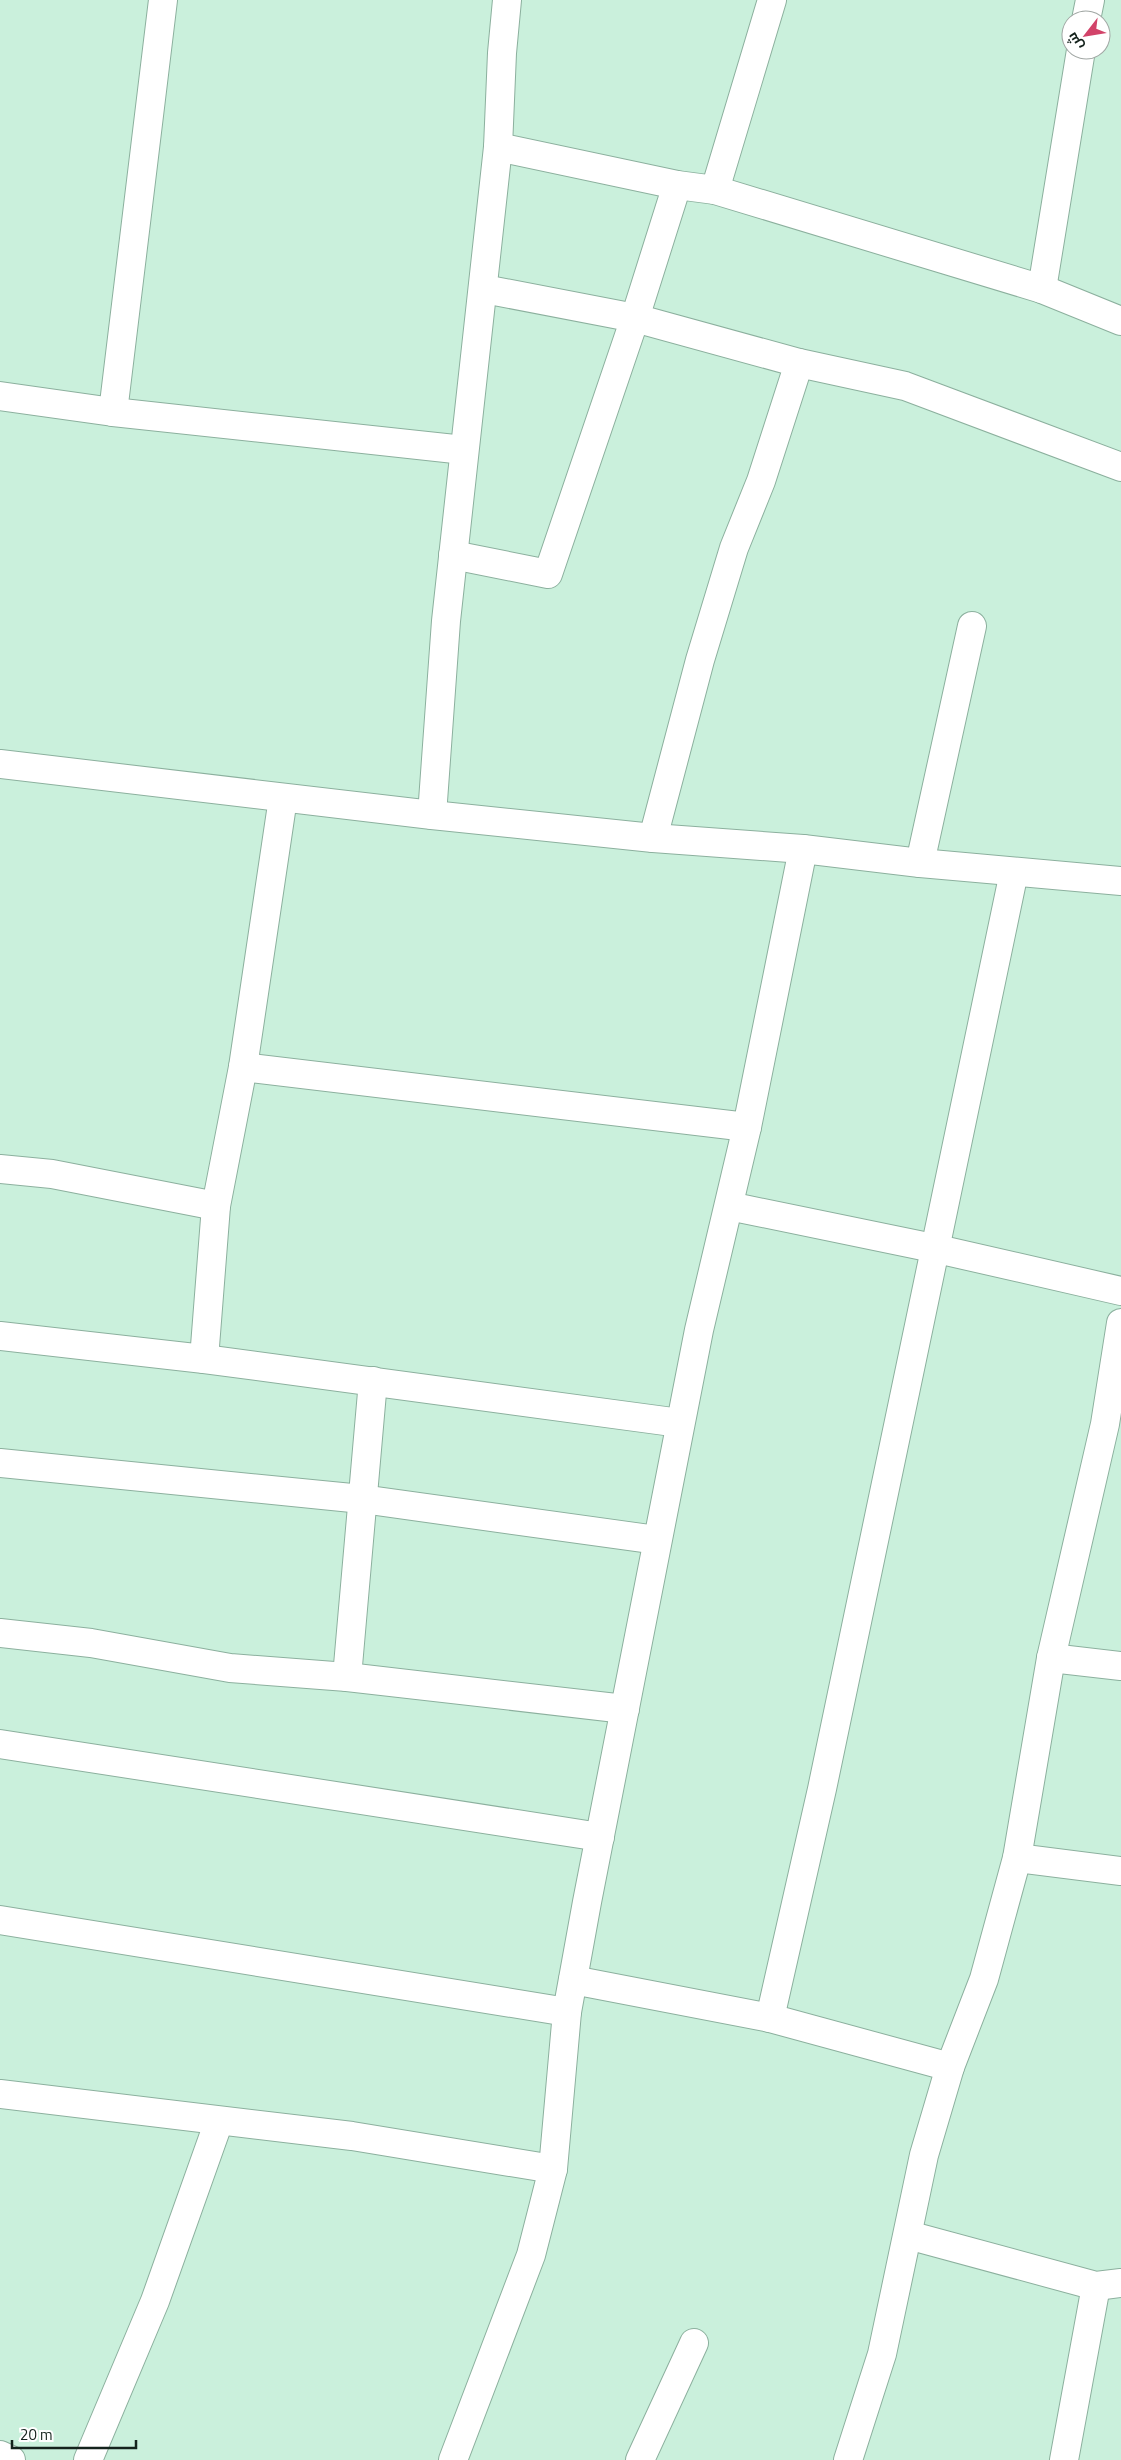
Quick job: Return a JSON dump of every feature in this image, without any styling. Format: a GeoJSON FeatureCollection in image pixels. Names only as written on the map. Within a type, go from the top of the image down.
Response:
{"type":"FeatureCollection","features":[{"type":"Feature","properties":{"kind":"street"},"geometry":{"type":"LineString","coordinates":[[114,412],[163,0]]}},
{"type":"Feature","properties":{"kind":"street"},"geometry":{"type":"LineString","coordinates":[[432,815],[453,555],[484,289],[498,147],[502,53],[507,0]]}},
{"type":"Feature","properties":{"kind":"street"},"geometry":{"type":"LineString","coordinates":[[715,190],[772,0]]}},
{"type":"Feature","properties":{"kind":"street"},"geometry":{"type":"LineString","coordinates":[[1042,289],[1079,60]]}},
{"type":"Feature","properties":{"kind":"street"},"geometry":{"type":"LineString","coordinates":[[498,147],[677,185],[715,190],[1042,289],[1121,321]]}},
{"type":"Feature","properties":{"kind":"street"},"geometry":{"type":"LineString","coordinates":[[453,555],[548,574],[635,318],[677,185]]}},
{"type":"Feature","properties":{"kind":"street"},"geometry":{"type":"LineString","coordinates":[[484,289],[635,318],[799,363],[905,386],[1121,467]]}},
{"type":"Feature","properties":{"kind":"street"},"geometry":{"type":"LineString","coordinates":[[653,838],[700,660],[734,548],[761,481],[799,363]]}},
{"type":"Feature","properties":{"kind":"street"},"geometry":{"type":"LineString","coordinates":[[0,396],[114,412],[464,450]]}},
{"type":"Feature","properties":{"kind":"street"},"geometry":{"type":"LineString","coordinates":[[920,864],[972,626]]}},
{"type":"Feature","properties":{"kind":"street"},"geometry":{"type":"LineString","coordinates":[[0,764],[432,815],[653,838],[803,849],[920,864],[1121,881]]}},
{"type":"Feature","properties":{"kind":"street"},"geometry":{"type":"LineString","coordinates":[[204,1359],[216,1206],[244,1067],[283,798]]}},
{"type":"Feature","properties":{"kind":"street"},"geometry":{"type":"LineString","coordinates":[[453,2460],[530,2254],[553,2169],[567,2012],[600,1837],[699,1330],[747,1127],[803,849]]}},
{"type":"Feature","properties":{"kind":"street"},"geometry":{"type":"LineString","coordinates":[[770,2018],[822,1788],[933,1248],[979,1047],[1014,872]]}},
{"type":"Feature","properties":{"kind":"street"},"geometry":{"type":"LineString","coordinates":[[244,1067],[747,1127]]}},
{"type":"Feature","properties":{"kind":"street"},"geometry":{"type":"LineString","coordinates":[[0,1169],[52,1174],[216,1206]]}},
{"type":"Feature","properties":{"kind":"street"},"geometry":{"type":"LineString","coordinates":[[729,1206],[933,1248],[1121,1291]]}},
{"type":"Feature","properties":{"kind":"street"},"geometry":{"type":"LineString","coordinates":[[848,2460],[882,2354],[924,2155],[950,2067],[984,1979],[1017,1858],[1051,1658],[1104,1424],[1121,1324]]}},
{"type":"Feature","properties":{"kind":"street"},"geometry":{"type":"LineString","coordinates":[[0,1336],[204,1359],[680,1423]]}},
{"type":"Feature","properties":{"kind":"street"},"geometry":{"type":"LineString","coordinates":[[347,1677],[373,1381]]}},
{"type":"Feature","properties":{"kind":"street"},"geometry":{"type":"LineString","coordinates":[[0,1463],[362,1499],[657,1540]]}},
{"type":"Feature","properties":{"kind":"street"},"geometry":{"type":"LineString","coordinates":[[0,1633],[91,1642],[230,1668],[347,1677],[625,1709]]}},
{"type":"Feature","properties":{"kind":"street"},"geometry":{"type":"LineString","coordinates":[[1051,1658],[1121,1666]]}},
{"type":"Feature","properties":{"kind":"street"},"geometry":{"type":"LineString","coordinates":[[0,1744],[600,1837]]}},
{"type":"Feature","properties":{"kind":"street"},"geometry":{"type":"LineString","coordinates":[[1017,1858],[1121,1871]]}},
{"type":"Feature","properties":{"kind":"street"},"geometry":{"type":"LineString","coordinates":[[0,1920],[567,2012]]}},
{"type":"Feature","properties":{"kind":"street"},"geometry":{"type":"LineString","coordinates":[[573,1980],[770,2018],[950,2067]]}},
{"type":"Feature","properties":{"kind":"street"},"geometry":{"type":"LineString","coordinates":[[0,2094],[352,2136],[553,2169]]}},
{"type":"Feature","properties":{"kind":"street"},"geometry":{"type":"LineString","coordinates":[[88,2460],[156,2300],[219,2121]]}},
{"type":"Feature","properties":{"kind":"street"},"geometry":{"type":"LineString","coordinates":[[908,2235],[1109,2284],[1064,2460]]}},
{"type":"Feature","properties":{"kind":"street"},"geometry":{"type":"LineString","coordinates":[[640,2460],[694,2343]]}},
{"type":"Feature","properties":{"kind":"street"},"geometry":{"type":"LineString","coordinates":[[0,2455],[11,2460]]}}]}
